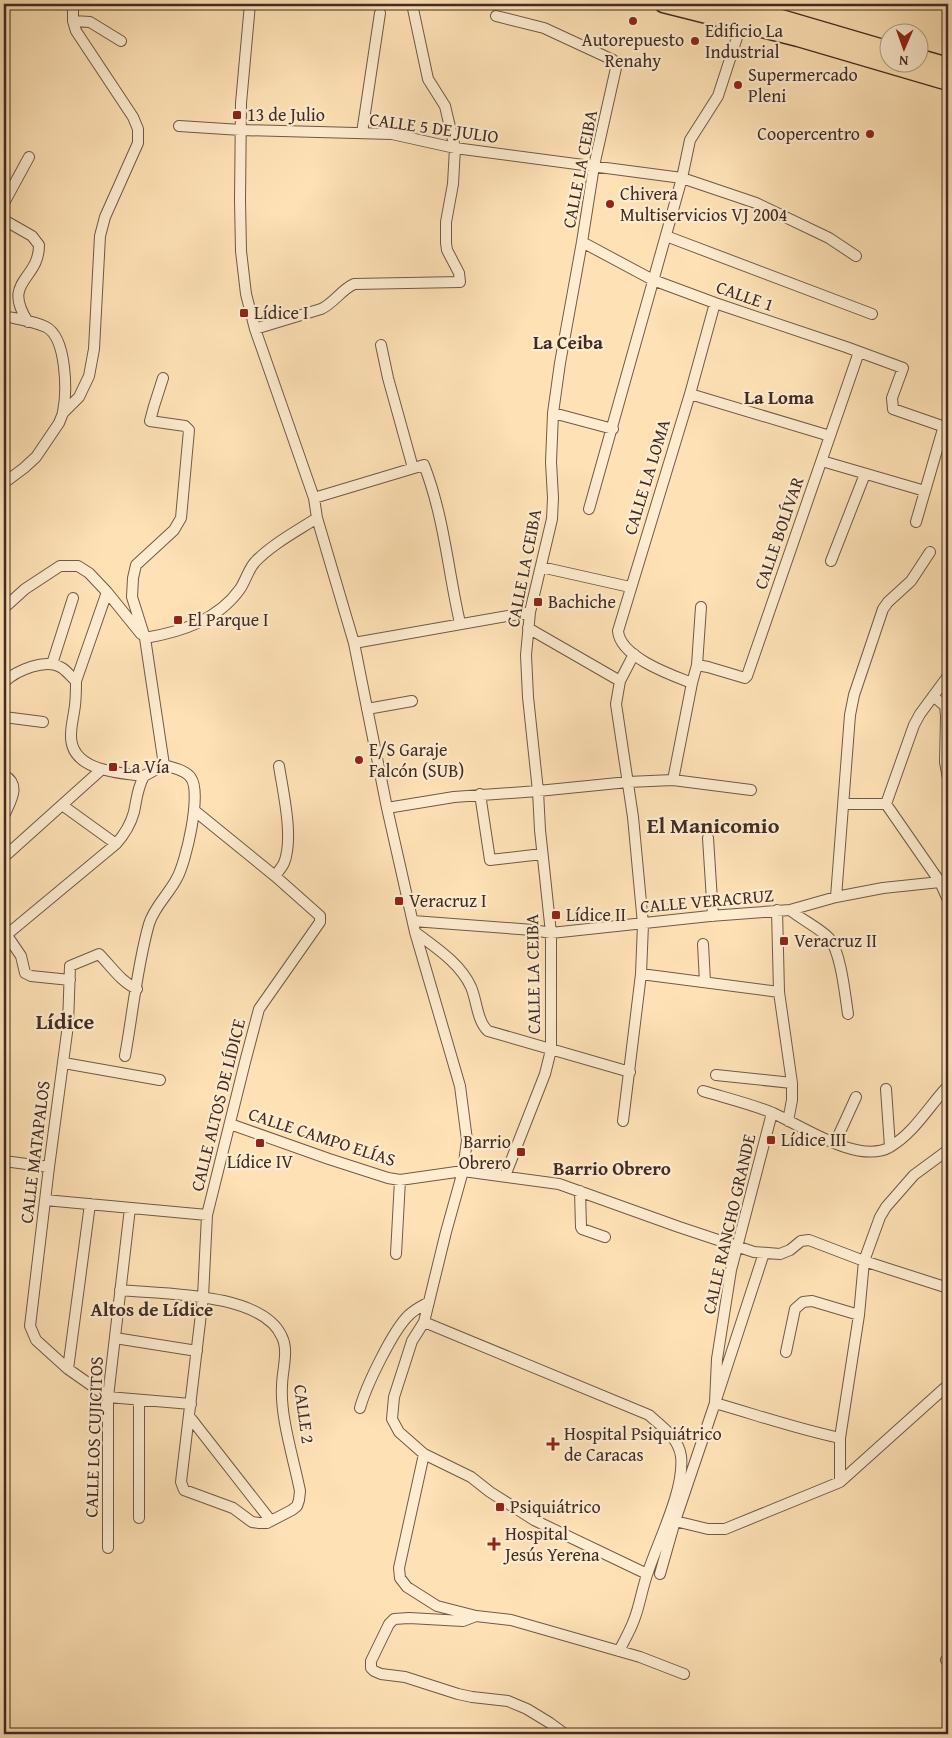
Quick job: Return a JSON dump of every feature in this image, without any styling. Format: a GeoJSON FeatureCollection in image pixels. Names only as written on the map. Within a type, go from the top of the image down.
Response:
{"type":"FeatureCollection","features":[{"type":"Feature","properties":{"kind":"main road"},"geometry":{"type":"LineString","coordinates":[[663,4],[743,17],[880,48]]}},
{"type":"Feature","properties":{"kind":"main road"},"geometry":{"type":"LineString","coordinates":[[723,4],[743,17],[798,38],[948,82]]}},
{"type":"Feature","properties":{"kind":"main road"},"geometry":{"type":"LineString","coordinates":[[930,61],[948,66]]}},
{"type":"Feature","properties":{"kind":"street"},"geometry":{"type":"LineString","coordinates":[[63,413],[78,397],[89,376],[94,350],[100,236],[105,217],[138,143],[138,129],[133,117],[76,31],[73,21],[73,4]]}},
{"type":"Feature","properties":{"kind":"street"},"geometry":{"type":"LineString","coordinates":[[250,4],[241,103],[241,251],[246,294],[255,329],[314,498],[317,518],[354,643],[387,808],[415,932],[460,1086],[467,1140],[463,1171],[424,1322],[412,1341],[394,1397],[392,1419],[399,1432],[424,1454],[471,1477],[490,1492],[534,1520],[647,1574]]}},
{"type":"Feature","properties":{"kind":"street"},"geometry":{"type":"LineString","coordinates":[[255,329],[321,309],[331,304],[347,287],[354,284],[459,284],[461,278],[446,243],[446,222],[453,184],[455,148],[445,106],[428,79],[412,4]]}},
{"type":"Feature","properties":{"kind":"street"},"geometry":{"type":"LineString","coordinates":[[362,133],[380,13]]}},
{"type":"Feature","properties":{"kind":"street","name":"CALLE LA CEIBA"},"geometry":{"type":"LineString","coordinates":[[496,16],[544,28],[613,60],[616,64],[616,74],[594,166],[560,363],[553,413],[551,462],[552,519],[530,612],[526,655],[542,854],[551,933],[551,1050],[545,1074],[505,1176]]}},
{"type":"Feature","properties":{"kind":"street"},"geometry":{"type":"LineString","coordinates":[[589,509],[682,178],[690,140],[718,96],[743,17]]}},
{"type":"Feature","properties":{"kind":"street"},"geometry":{"type":"LineString","coordinates":[[73,21],[90,22],[121,41]]}},
{"type":"Feature","properties":{"kind":"street","name":"CALLE 5 DE JULIO"},"geometry":{"type":"LineString","coordinates":[[179,126],[241,130],[392,134],[455,148],[682,178],[756,203],[829,238],[856,256]]}},
{"type":"Feature","properties":{"kind":"street"},"geometry":{"type":"LineString","coordinates":[[4,203],[29,157]]}},
{"type":"Feature","properties":{"kind":"street"},"geometry":{"type":"LineString","coordinates":[[4,220],[32,236],[39,245],[37,260],[18,290],[21,311],[28,322]]}},
{"type":"Feature","properties":{"kind":"street"},"geometry":{"type":"LineString","coordinates":[[666,236],[872,314]]}},
{"type":"Feature","properties":{"kind":"street","name":"CALLE 1"},"geometry":{"type":"LineString","coordinates":[[582,242],[653,280],[903,368],[892,398],[893,409],[943,428],[925,491]]}},
{"type":"Feature","properties":{"kind":"street","name":"CALLE LA LOMA"},"geometry":{"type":"LineString","coordinates":[[692,683],[654,667],[634,654],[620,641],[618,631],[690,394],[715,303]]}},
{"type":"Feature","properties":{"kind":"street"},"geometry":{"type":"LineString","coordinates":[[4,316],[46,327],[53,332],[62,357],[66,399],[59,424],[36,457],[4,483]]}},
{"type":"Feature","properties":{"kind":"street"},"geometry":{"type":"LineString","coordinates":[[381,345],[388,378],[413,468]]}},
{"type":"Feature","properties":{"kind":"street","name":"CALLE BOLÍVAR"},"geometry":{"type":"LineString","coordinates":[[697,665],[745,678],[747,676],[860,352]]}},
{"type":"Feature","properties":{"kind":"street"},"geometry":{"type":"LineString","coordinates":[[163,378],[150,421],[185,426],[188,429],[184,497],[181,518],[174,530],[136,565],[132,597],[145,638],[164,765]]}},
{"type":"Feature","properties":{"kind":"street"},"geometry":{"type":"LineString","coordinates":[[690,394],[830,436]]}},
{"type":"Feature","properties":{"kind":"street"},"geometry":{"type":"LineString","coordinates":[[553,413],[613,429]]}},
{"type":"Feature","properties":{"kind":"street"},"geometry":{"type":"LineString","coordinates":[[822,461],[925,491],[916,522]]}},
{"type":"Feature","properties":{"kind":"street"},"geometry":{"type":"LineString","coordinates":[[314,498],[424,465],[441,520],[451,586],[460,623]]}},
{"type":"Feature","properties":{"kind":"street"},"geometry":{"type":"LineString","coordinates":[[831,561],[865,474]]}},
{"type":"Feature","properties":{"kind":"street"},"geometry":{"type":"LineString","coordinates":[[145,638],[182,630],[199,623],[215,613],[241,588],[255,562],[317,518]]}},
{"type":"Feature","properties":{"kind":"street"},"geometry":{"type":"LineString","coordinates":[[836,896],[850,715],[854,695],[885,606],[911,581],[930,552]]}},
{"type":"Feature","properties":{"kind":"street"},"geometry":{"type":"LineString","coordinates":[[4,608],[25,589],[60,566],[78,566],[107,592],[145,638]]}},
{"type":"Feature","properties":{"kind":"street"},"geometry":{"type":"LineString","coordinates":[[541,567],[630,587]]}},
{"type":"Feature","properties":{"kind":"street"},"geometry":{"type":"LineString","coordinates":[[107,592],[76,681],[71,742],[85,763],[112,773],[144,776],[164,765],[184,772],[193,780],[196,786],[195,811],[177,878],[152,916],[149,924],[126,1056]]}},
{"type":"Feature","properties":{"kind":"street"},"geometry":{"type":"LineString","coordinates":[[52,664],[73,598]]}},
{"type":"Feature","properties":{"kind":"street"},"geometry":{"type":"LineString","coordinates":[[673,780],[697,665],[701,607]]}},
{"type":"Feature","properties":{"kind":"street"},"geometry":{"type":"LineString","coordinates":[[354,643],[530,612]]}},
{"type":"Feature","properties":{"kind":"street"},"geometry":{"type":"LineString","coordinates":[[528,628],[620,681]]}},
{"type":"Feature","properties":{"kind":"street"},"geometry":{"type":"LineString","coordinates":[[623,1121],[641,974],[643,924],[637,849],[616,713],[616,694],[620,681],[634,654]]}},
{"type":"Feature","properties":{"kind":"street"},"geometry":{"type":"LineString","coordinates":[[4,682],[9,677],[28,667],[52,664],[61,667],[76,681]]}},
{"type":"Feature","properties":{"kind":"street"},"geometry":{"type":"LineString","coordinates":[[886,804],[914,725],[948,676]]}},
{"type":"Feature","properties":{"kind":"street"},"geometry":{"type":"LineString","coordinates":[[934,696],[945,706],[945,762],[948,780]]}},
{"type":"Feature","properties":{"kind":"street"},"geometry":{"type":"LineString","coordinates":[[367,709],[412,701]]}},
{"type":"Feature","properties":{"kind":"street"},"geometry":{"type":"LineString","coordinates":[[4,717],[43,722]]}},
{"type":"Feature","properties":{"kind":"street"},"geometry":{"type":"LineString","coordinates":[[275,876],[284,863],[287,850],[288,826],[279,766]]}},
{"type":"Feature","properties":{"kind":"street"},"geometry":{"type":"LineString","coordinates":[[4,857],[102,769]]}},
{"type":"Feature","properties":{"kind":"street"},"geometry":{"type":"LineString","coordinates":[[4,775],[13,782],[15,789],[4,816]]}},
{"type":"Feature","properties":{"kind":"street"},"geometry":{"type":"LineString","coordinates":[[70,980],[30,976],[25,973],[21,956],[5,936],[116,844],[123,836],[134,813],[138,788],[144,776]]}},
{"type":"Feature","properties":{"kind":"street"},"geometry":{"type":"LineString","coordinates":[[387,808],[480,794],[538,791],[628,782],[673,780],[751,790]]}},
{"type":"Feature","properties":{"kind":"street"},"geometry":{"type":"LineString","coordinates":[[480,794],[490,860],[542,854]]}},
{"type":"Feature","properties":{"kind":"street"},"geometry":{"type":"LineString","coordinates":[[844,804],[886,804]]}},
{"type":"Feature","properties":{"kind":"street"},"geometry":{"type":"LineString","coordinates":[[886,804],[940,882],[948,900]]}},
{"type":"Feature","properties":{"kind":"street"},"geometry":{"type":"LineString","coordinates":[[62,805],[116,844]]}},
{"type":"Feature","properties":{"kind":"street","name":"CALLE ALTOS DE LÍDICE"},"geometry":{"type":"LineString","coordinates":[[195,811],[320,914],[320,920],[259,1009],[207,1215],[203,1297],[181,1482],[184,1490],[234,1508],[252,1522],[271,1521]]}},
{"type":"Feature","properties":{"kind":"street"},"geometry":{"type":"LineString","coordinates":[[708,838],[713,916]]}},
{"type":"Feature","properties":{"kind":"street","name":"CALLE VERACRUZ"},"geometry":{"type":"LineString","coordinates":[[413,920],[551,933],[790,910],[836,896],[899,885],[940,882]]}},
{"type":"Feature","properties":{"kind":"street"},"geometry":{"type":"LineString","coordinates":[[777,910],[780,992],[792,1083],[792,1100],[788,1121]]}},
{"type":"Feature","properties":{"kind":"street"},"geometry":{"type":"LineString","coordinates":[[790,910],[821,931],[834,945],[840,967],[848,1014]]}},
{"type":"Feature","properties":{"kind":"street"},"geometry":{"type":"LineString","coordinates":[[415,932],[447,956],[465,974],[472,989],[482,1024],[488,1031],[630,1072]]}},
{"type":"Feature","properties":{"kind":"street"},"geometry":{"type":"LineString","coordinates":[[703,944],[705,982]]}},
{"type":"Feature","properties":{"kind":"street","name":"CALLE MATAPALOS"},"geometry":{"type":"LineString","coordinates":[[137,989],[121,978],[98,953],[70,965],[68,1025],[64,1063],[49,1167],[30,1326],[36,1340],[68,1369],[108,1397],[191,1404]]}},
{"type":"Feature","properties":{"kind":"street"},"geometry":{"type":"LineString","coordinates":[[641,974],[780,992]]}},
{"type":"Feature","properties":{"kind":"street"},"geometry":{"type":"LineString","coordinates":[[64,1063],[160,1080]]}},
{"type":"Feature","properties":{"kind":"street"},"geometry":{"type":"LineString","coordinates":[[716,1075],[792,1083]]}},
{"type":"Feature","properties":{"kind":"street"},"geometry":{"type":"LineString","coordinates":[[704,1091],[772,1113],[848,1148],[872,1152],[890,1148],[904,1138],[948,1086]]}},
{"type":"Feature","properties":{"kind":"street"},"geometry":{"type":"LineString","coordinates":[[886,1089],[890,1148]]}},
{"type":"Feature","properties":{"kind":"street"},"geometry":{"type":"LineString","coordinates":[[835,1143],[856,1097]]}},
{"type":"Feature","properties":{"kind":"street","name":"CALLE RANCHO GRANDE"},"geometry":{"type":"LineString","coordinates":[[660,1574],[675,1521],[715,1403],[717,1359],[731,1270],[772,1113]]}},
{"type":"Feature","properties":{"kind":"street","name":"CALLE CAMPO ELÍAS"},"geometry":{"type":"LineString","coordinates":[[230,1124],[388,1178],[400,1180],[463,1171],[559,1184],[737,1247],[764,1253],[780,1254],[790,1250],[801,1241],[809,1240],[864,1261],[948,1288]]}},
{"type":"Feature","properties":{"kind":"street"},"geometry":{"type":"LineString","coordinates":[[840,1482],[840,1438],[859,1315],[864,1261],[880,1217],[886,1207],[914,1176],[948,1150]]}},
{"type":"Feature","properties":{"kind":"street"},"geometry":{"type":"LineString","coordinates":[[4,1161],[49,1167]]}},
{"type":"Feature","properties":{"kind":"street"},"geometry":{"type":"LineString","coordinates":[[396,1254],[400,1180]]}},
{"type":"Feature","properties":{"kind":"street"},"geometry":{"type":"LineString","coordinates":[[580,1191],[582,1229],[604,1237]]}},
{"type":"Feature","properties":{"kind":"street"},"geometry":{"type":"LineString","coordinates":[[45,1200],[207,1215]]}},
{"type":"Feature","properties":{"kind":"street"},"geometry":{"type":"LineString","coordinates":[[68,1369],[90,1204]]}},
{"type":"Feature","properties":{"kind":"street","name":"CALLE LOS CUJICITOS"},"geometry":{"type":"LineString","coordinates":[[108,1548],[108,1397],[130,1208]]}},
{"type":"Feature","properties":{"kind":"street"},"geometry":{"type":"LineString","coordinates":[[764,1253],[715,1403],[770,1418],[805,1431],[840,1438]]}},
{"type":"Feature","properties":{"kind":"street","name":"CALLE 2"},"geometry":{"type":"LineString","coordinates":[[120,1290],[203,1297],[235,1303],[256,1311],[276,1328],[283,1339],[282,1397],[300,1491],[297,1506],[271,1521]]}},
{"type":"Feature","properties":{"kind":"street"},"geometry":{"type":"LineString","coordinates":[[786,1352],[795,1310],[803,1302],[812,1301],[859,1315]]}},
{"type":"Feature","properties":{"kind":"street"},"geometry":{"type":"LineString","coordinates":[[360,1408],[366,1388],[400,1324],[410,1314],[429,1302]]}},
{"type":"Feature","properties":{"kind":"street"},"geometry":{"type":"LineString","coordinates":[[424,1322],[649,1415],[668,1431],[676,1442],[681,1455],[673,1504],[647,1574],[634,1620],[619,1651]]}},
{"type":"Feature","properties":{"kind":"street"},"geometry":{"type":"LineString","coordinates":[[115,1338],[196,1351]]}},
{"type":"Feature","properties":{"kind":"street"},"geometry":{"type":"LineString","coordinates":[[675,1521],[708,1529],[725,1529],[840,1482],[948,1385]]}},
{"type":"Feature","properties":{"kind":"street"},"geometry":{"type":"LineString","coordinates":[[139,1400],[139,1518]]}},
{"type":"Feature","properties":{"kind":"street"},"geometry":{"type":"LineString","coordinates":[[189,1416],[271,1521]]}},
{"type":"Feature","properties":{"kind":"street"},"geometry":{"type":"LineString","coordinates":[[424,1454],[399,1568],[400,1578],[407,1587],[437,1606],[476,1616],[511,1620],[619,1651],[684,1674]]}},
{"type":"Feature","properties":{"kind":"street"},"geometry":{"type":"LineString","coordinates":[[476,1616],[463,1621],[394,1619],[389,1624],[371,1661],[371,1668],[381,1674],[405,1677],[458,1694],[508,1701],[550,1722],[564,1734]]}},
{"type":"Feature","properties":{"kind":"place","name":"Autorepuesto Renahy"},"geometry":{"type":"Point","coordinates":[633,21]}},
{"type":"Feature","properties":{"kind":"place","name":"Edificio La Industrial"},"geometry":{"type":"Point","coordinates":[695,41]}},
{"type":"Feature","properties":{"kind":"place","name":"Supermercado Pleni"},"geometry":{"type":"Point","coordinates":[738,85]}},
{"type":"Feature","properties":{"kind":"place","name":"13 de Julio"},"geometry":{"type":"Point","coordinates":[237,115]}},
{"type":"Feature","properties":{"kind":"place","name":"Coopercentro"},"geometry":{"type":"Point","coordinates":[870,134]}},
{"type":"Feature","properties":{"kind":"place","name":"Chivera Multiservicios VJ 2004"},"geometry":{"type":"Point","coordinates":[610,204]}},
{"type":"Feature","properties":{"kind":"place","name":"Lídice I"},"geometry":{"type":"Point","coordinates":[244,313]}},
{"type":"Feature","properties":{"kind":"place","name":"Bachiche"},"geometry":{"type":"Point","coordinates":[538,602]}},
{"type":"Feature","properties":{"kind":"place","name":"El Parque I"},"geometry":{"type":"Point","coordinates":[178,620]}},
{"type":"Feature","properties":{"kind":"place","name":"E/S Garaje Falcón (SUB)"},"geometry":{"type":"Point","coordinates":[359,760]}},
{"type":"Feature","properties":{"kind":"place","name":"La Vía"},"geometry":{"type":"Point","coordinates":[113,767]}},
{"type":"Feature","properties":{"kind":"place","name":"Veracruz I"},"geometry":{"type":"Point","coordinates":[399,901]}},
{"type":"Feature","properties":{"kind":"place","name":"Lídice II"},"geometry":{"type":"Point","coordinates":[556,915]}},
{"type":"Feature","properties":{"kind":"place","name":"Veracruz II"},"geometry":{"type":"Point","coordinates":[784,941]}},
{"type":"Feature","properties":{"kind":"place","name":"Lídice III"},"geometry":{"type":"Point","coordinates":[771,1140]}},
{"type":"Feature","properties":{"kind":"place","name":"Lídice IV"},"geometry":{"type":"Point","coordinates":[260,1143]}},
{"type":"Feature","properties":{"kind":"place","name":"Barrio Obrero"},"geometry":{"type":"Point","coordinates":[521,1152]}},
{"type":"Feature","properties":{"kind":"place","name":"Hospital Psiquiátrico de Caracas"},"geometry":{"type":"Point","coordinates":[553,1444]}},
{"type":"Feature","properties":{"kind":"place","name":"Psiquiátrico"},"geometry":{"type":"Point","coordinates":[500,1507]}},
{"type":"Feature","properties":{"kind":"place","name":"Hospital Jesús Yerena"},"geometry":{"type":"Point","coordinates":[494,1544]}},
{"type":"Feature","properties":{"kind":"district","name":"La Ceiba"},"geometry":{"type":"Point","coordinates":[568,342]}},
{"type":"Feature","properties":{"kind":"district","name":"La Loma"},"geometry":{"type":"Point","coordinates":[779,397]}},
{"type":"Feature","properties":{"kind":"district","name":"El Manicomio"},"geometry":{"type":"Point","coordinates":[713,825]}},
{"type":"Feature","properties":{"kind":"district","name":"Lídice"},"geometry":{"type":"Point","coordinates":[65,1021]}},
{"type":"Feature","properties":{"kind":"district","name":"Barrio Obrero"},"geometry":{"type":"Point","coordinates":[612,1168]}},
{"type":"Feature","properties":{"kind":"district","name":"Altos de Lídice"},"geometry":{"type":"Point","coordinates":[152,1309]}}]}
